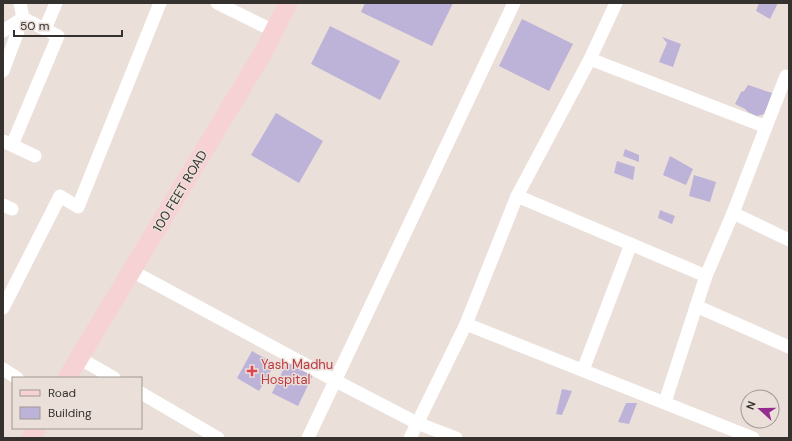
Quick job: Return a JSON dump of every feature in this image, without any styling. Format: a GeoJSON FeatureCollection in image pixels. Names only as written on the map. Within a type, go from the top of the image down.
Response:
{"type":"FeatureCollection","features":[{"type":"Feature","properties":{"kind":"main road","name":"100 FEET ROAD"},"geometry":{"type":"LineString","coordinates":[[69,377],[264,51],[288,3]]}},
{"type":"Feature","properties":{"kind":"main road"},"geometry":{"type":"LineString","coordinates":[[31,438],[36,429]]}},
{"type":"Feature","properties":{"kind":"street"},"geometry":{"type":"LineString","coordinates":[[3,71],[23,18],[20,3]]}},
{"type":"Feature","properties":{"kind":"street"},"geometry":{"type":"LineString","coordinates":[[45,29],[56,3]]}},
{"type":"Feature","properties":{"kind":"street"},"geometry":{"type":"LineString","coordinates":[[3,308],[60,196],[78,206],[160,3]]}},
{"type":"Feature","properties":{"kind":"street"},"geometry":{"type":"LineString","coordinates":[[217,3],[274,32]]}},
{"type":"Feature","properties":{"kind":"street"},"geometry":{"type":"LineString","coordinates":[[308,438],[334,380],[514,3]]}},
{"type":"Feature","properties":{"kind":"street"},"geometry":{"type":"LineString","coordinates":[[410,438],[466,324],[517,196],[590,59],[616,3]]}},
{"type":"Feature","properties":{"kind":"street"},"geometry":{"type":"LineString","coordinates":[[23,18],[58,36],[7,143],[35,156]]}},
{"type":"Feature","properties":{"kind":"street"},"geometry":{"type":"LineString","coordinates":[[3,31],[23,18]]}},
{"type":"Feature","properties":{"kind":"street"},"geometry":{"type":"LineString","coordinates":[[590,59],[766,127]]}},
{"type":"Feature","properties":{"kind":"street"},"geometry":{"type":"LineString","coordinates":[[665,402],[706,276],[733,213],[786,76]]}},
{"type":"Feature","properties":{"kind":"street"},"geometry":{"type":"LineString","coordinates":[[517,196],[706,276]]}},
{"type":"Feature","properties":{"kind":"street"},"geometry":{"type":"LineString","coordinates":[[733,213],[789,240]]}},
{"type":"Feature","properties":{"kind":"street"},"geometry":{"type":"LineString","coordinates":[[583,370],[631,244]]}},
{"type":"Feature","properties":{"kind":"street"},"geometry":{"type":"LineString","coordinates":[[132,271],[417,423],[456,438]]}},
{"type":"Feature","properties":{"kind":"street"},"geometry":{"type":"LineString","coordinates":[[696,306],[789,347]]}},
{"type":"Feature","properties":{"kind":"street"},"geometry":{"type":"LineString","coordinates":[[466,324],[753,438]]}},
{"type":"Feature","properties":{"kind":"street"},"geometry":{"type":"LineString","coordinates":[[80,358],[112,377]]}},
{"type":"Feature","properties":{"kind":"street"},"geometry":{"type":"LineString","coordinates":[[3,369],[15,377]]}},
{"type":"Feature","properties":{"kind":"street"},"geometry":{"type":"LineString","coordinates":[[142,395],[218,438]]}},
{"type":"Feature","properties":{"kind":"building"},"geometry":{"type":"Polygon","coordinates":[[[365,3],[453,3],[432,46],[361,12],[365,3]]]}},
{"type":"Feature","properties":{"kind":"building"},"geometry":{"type":"Polygon","coordinates":[[[759,3],[778,3],[770,19],[756,11],[759,3]]]}},
{"type":"Feature","properties":{"kind":"building"},"geometry":{"type":"Polygon","coordinates":[[[522,19],[573,44],[549,91],[499,66],[522,19]]]}},
{"type":"Feature","properties":{"kind":"building"},"geometry":{"type":"Polygon","coordinates":[[[330,26],[400,61],[380,100],[311,64],[330,26]]]}},
{"type":"Feature","properties":{"kind":"building"},"geometry":{"type":"Polygon","coordinates":[[[662,37],[681,44],[673,67],[659,62],[667,43],[662,37]]]}},
{"type":"Feature","properties":{"kind":"building"},"geometry":{"type":"Polygon","coordinates":[[[748,85],[772,93],[765,114],[757,116],[735,104],[741,92],[744,91],[748,85]]]}},
{"type":"Feature","properties":{"kind":"building"},"geometry":{"type":"Polygon","coordinates":[[[276,113],[323,141],[299,183],[251,155],[276,113]]]}},
{"type":"Feature","properties":{"kind":"building"},"geometry":{"type":"Polygon","coordinates":[[[625,149],[639,155],[639,162],[623,156],[625,149]]]}},
{"type":"Feature","properties":{"kind":"building"},"geometry":{"type":"Polygon","coordinates":[[[670,156],[693,169],[686,185],[663,175],[670,156]]]}},
{"type":"Feature","properties":{"kind":"building"},"geometry":{"type":"Polygon","coordinates":[[[617,161],[635,167],[633,180],[614,173],[617,161]]]}},
{"type":"Feature","properties":{"kind":"building"},"geometry":{"type":"Polygon","coordinates":[[[694,175],[716,182],[710,202],[689,196],[694,175]]]}},
{"type":"Feature","properties":{"kind":"building"},"geometry":{"type":"Polygon","coordinates":[[[660,210],[675,216],[672,224],[658,218],[660,210]]]}},
{"type":"Feature","properties":{"kind":"building"},"geometry":{"type":"Polygon","coordinates":[[[252,351],[275,364],[259,391],[237,378],[252,351]]]}},
{"type":"Feature","properties":{"kind":"building"},"geometry":{"type":"Polygon","coordinates":[[[287,362],[313,375],[298,406],[272,393],[287,362]]]}},
{"type":"Feature","properties":{"kind":"building"},"geometry":{"type":"Polygon","coordinates":[[[562,389],[572,391],[562,415],[556,414],[562,389]]]}},
{"type":"Feature","properties":{"kind":"building"},"geometry":{"type":"Polygon","coordinates":[[[626,403],[637,403],[629,424],[618,422],[626,403]]]}},
{"type":"Feature","properties":{"kind":"place","name":"Yash Madhu Hospital"},"geometry":{"type":"Point","coordinates":[252,371]}}]}
